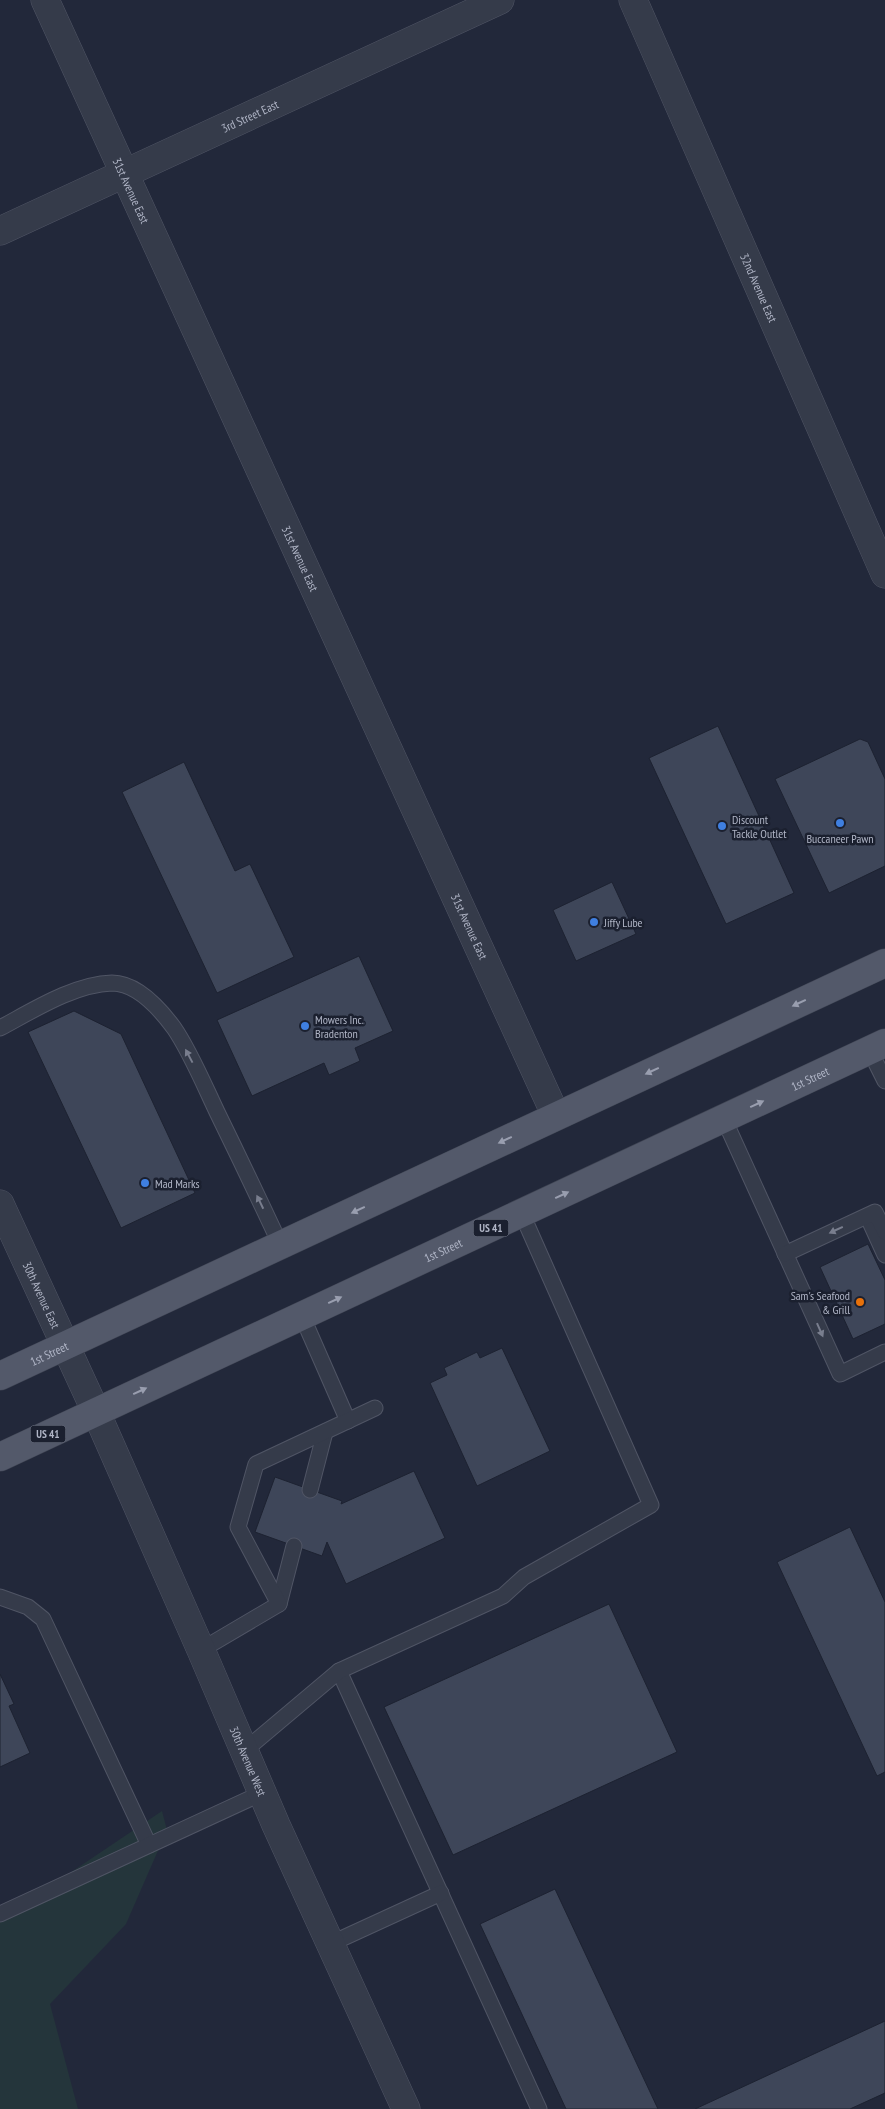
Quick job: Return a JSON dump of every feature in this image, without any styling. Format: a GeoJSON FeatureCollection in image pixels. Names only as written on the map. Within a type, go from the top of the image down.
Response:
{"type":"FeatureCollection","features":[{"type":"Feature","properties":{"kind":"main road","name":"1st Street"},"geometry":{"type":"LineString","coordinates":[[0,1376],[885,963]]}},
{"type":"Feature","properties":{"kind":"main road","name":"1st Street"},"geometry":{"type":"LineString","coordinates":[[0,1457],[877,1047]]}},
{"type":"Feature","properties":{"kind":"street","name":"31st Avenue East"},"geometry":{"type":"LineString","coordinates":[[45,0],[123,173],[388,744],[556,1116]]}},
{"type":"Feature","properties":{"kind":"street","name":"3rd Street East"},"geometry":{"type":"LineString","coordinates":[[0,232],[123,173],[500,0]]}},
{"type":"Feature","properties":{"kind":"street","name":"32nd Avenue East"},"geometry":{"type":"LineString","coordinates":[[633,0],[885,574]]}},
{"type":"Feature","properties":{"kind":"street","name":"30th Avenue East"},"geometry":{"type":"LineString","coordinates":[[0,1204],[96,1412]]}},
{"type":"Feature","properties":{"kind":"street","name":"30th Avenue West"},"geometry":{"type":"LineString","coordinates":[[96,1412],[262,1793],[406,2109]]}},
{"type":"Feature","properties":{"kind":"lane"},"geometry":{"type":"LineString","coordinates":[[0,1028],[38,1007],[85,987],[113,983],[132,988],[158,1010],[174,1029],[202,1082],[281,1246]]}},
{"type":"Feature","properties":{"kind":"lane"},"geometry":{"type":"LineString","coordinates":[[877,1047],[885,1081]]}},
{"type":"Feature","properties":{"kind":"lane"},"geometry":{"type":"LineString","coordinates":[[724,1119],[840,1374],[885,1352]]}},
{"type":"Feature","properties":{"kind":"lane"},"geometry":{"type":"LineString","coordinates":[[785,1254],[875,1212],[885,1232]]}},
{"type":"Feature","properties":{"kind":"lane"},"geometry":{"type":"LineString","coordinates":[[244,1751],[339,1670],[503,1596],[524,1577],[651,1505],[522,1214]]}},
{"type":"Feature","properties":{"kind":"lane"},"geometry":{"type":"LineString","coordinates":[[867,1216],[885,1254]]}},
{"type":"Feature","properties":{"kind":"lane"},"geometry":{"type":"LineString","coordinates":[[302,1316],[348,1421]]}},
{"type":"Feature","properties":{"kind":"lane"},"geometry":{"type":"LineString","coordinates":[[279,1604],[238,1527],[256,1464],[375,1408]]}},
{"type":"Feature","properties":{"kind":"lane"},"geometry":{"type":"LineString","coordinates":[[310,1490],[325,1432]]}},
{"type":"Feature","properties":{"kind":"lane"},"geometry":{"type":"LineString","coordinates":[[201,1650],[279,1604],[294,1546]]}},
{"type":"Feature","properties":{"kind":"lane"},"geometry":{"type":"LineString","coordinates":[[0,1597],[28,1607],[43,1619],[149,1845]]}},
{"type":"Feature","properties":{"kind":"lane"},"geometry":{"type":"LineString","coordinates":[[339,1670],[539,2109]]}},
{"type":"Feature","properties":{"kind":"lane"},"geometry":{"type":"LineString","coordinates":[[0,1914],[262,1793]]}},
{"type":"Feature","properties":{"kind":"lane"},"geometry":{"type":"LineString","coordinates":[[330,1944],[440,1893]]}},
{"type":"Feature","properties":{"kind":"shaded area"},"geometry":{"type":"Polygon","coordinates":[[[162,1811],[167,1830],[126,1924],[50,2004],[78,2109],[0,2109],[0,1920],[162,1811]]]}},
{"type":"Feature","properties":{"kind":"building","name":"Discount Tackle Outlet"},"geometry":{"type":"Polygon","coordinates":[[[718,726],[794,893],[726,924],[649,758],[718,726]]]}},
{"type":"Feature","properties":{"kind":"building","name":"Buccaneer Pawn"},"geometry":{"type":"Polygon","coordinates":[[[860,739],[868,742],[885,779],[885,866],[829,893],[775,779],[860,739]]]}},
{"type":"Feature","properties":{"kind":"building"},"geometry":{"type":"Polygon","coordinates":[[[184,762],[235,871],[250,864],[294,957],[217,993],[122,792],[184,762]]]}},
{"type":"Feature","properties":{"kind":"building","name":"Jiffy Lube"},"geometry":{"type":"Polygon","coordinates":[[[612,882],[636,934],[576,961],[553,910],[612,882]]]}},
{"type":"Feature","properties":{"kind":"building","name":"Mowers Inc. Bradenton"},"geometry":{"type":"Polygon","coordinates":[[[359,956],[393,1031],[355,1048],[360,1061],[329,1075],[324,1063],[252,1096],[217,1020],[359,956]]]}},
{"type":"Feature","properties":{"kind":"building"},"geometry":{"type":"Polygon","coordinates":[[[74,1011],[121,1034],[195,1193],[121,1228],[28,1032],[74,1011]]]}},
{"type":"Feature","properties":{"kind":"building","name":"Sam's Seafood & Grill"},"geometry":{"type":"Polygon","coordinates":[[[868,1244],[885,1280],[885,1324],[853,1339],[820,1267],[868,1244]]]}},
{"type":"Feature","properties":{"kind":"building"},"geometry":{"type":"Polygon","coordinates":[[[502,1348],[550,1451],[477,1486],[430,1383],[447,1375],[444,1368],[477,1352],[480,1358],[502,1348]]]}},
{"type":"Feature","properties":{"kind":"building"},"geometry":{"type":"Polygon","coordinates":[[[414,1471],[445,1538],[346,1584],[327,1542],[322,1556],[255,1532],[275,1477],[342,1501],[341,1504],[414,1471]]]}},
{"type":"Feature","properties":{"kind":"building"},"geometry":{"type":"Polygon","coordinates":[[[850,1527],[885,1602],[885,1772],[877,1776],[777,1562],[850,1527]]]}},
{"type":"Feature","properties":{"kind":"building"},"geometry":{"type":"Polygon","coordinates":[[[609,1604],[677,1752],[453,1855],[384,1707],[609,1604]]]}},
{"type":"Feature","properties":{"kind":"building"},"geometry":{"type":"Polygon","coordinates":[[[0,1674],[14,1704],[9,1706],[30,1753],[0,1767],[0,1674]]]}},
{"type":"Feature","properties":{"kind":"building"},"geometry":{"type":"Polygon","coordinates":[[[555,1889],[658,2109],[566,2109],[480,1924],[555,1889]]]}},
{"type":"Feature","properties":{"kind":"building"},"geometry":{"type":"Polygon","coordinates":[[[885,2021],[885,2093],[850,2109],[695,2109],[885,2021]]]}},
{"type":"Feature","properties":{"kind":"place","name":"Buccaneer Pawn"},"geometry":{"type":"Point","coordinates":[840,823]}},
{"type":"Feature","properties":{"kind":"place","name":"Discount Tackle Outlet"},"geometry":{"type":"Point","coordinates":[722,826]}},
{"type":"Feature","properties":{"kind":"place","name":"Jiffy Lube"},"geometry":{"type":"Point","coordinates":[594,922]}},
{"type":"Feature","properties":{"kind":"place","name":"Mowers Inc. Bradenton"},"geometry":{"type":"Point","coordinates":[305,1026]}},
{"type":"Feature","properties":{"kind":"place","name":"Mad Marks"},"geometry":{"type":"Point","coordinates":[145,1183]}},
{"type":"Feature","properties":{"kind":"place","name":"Sam's Seafood & Grill"},"geometry":{"type":"Point","coordinates":[860,1302]}}]}
